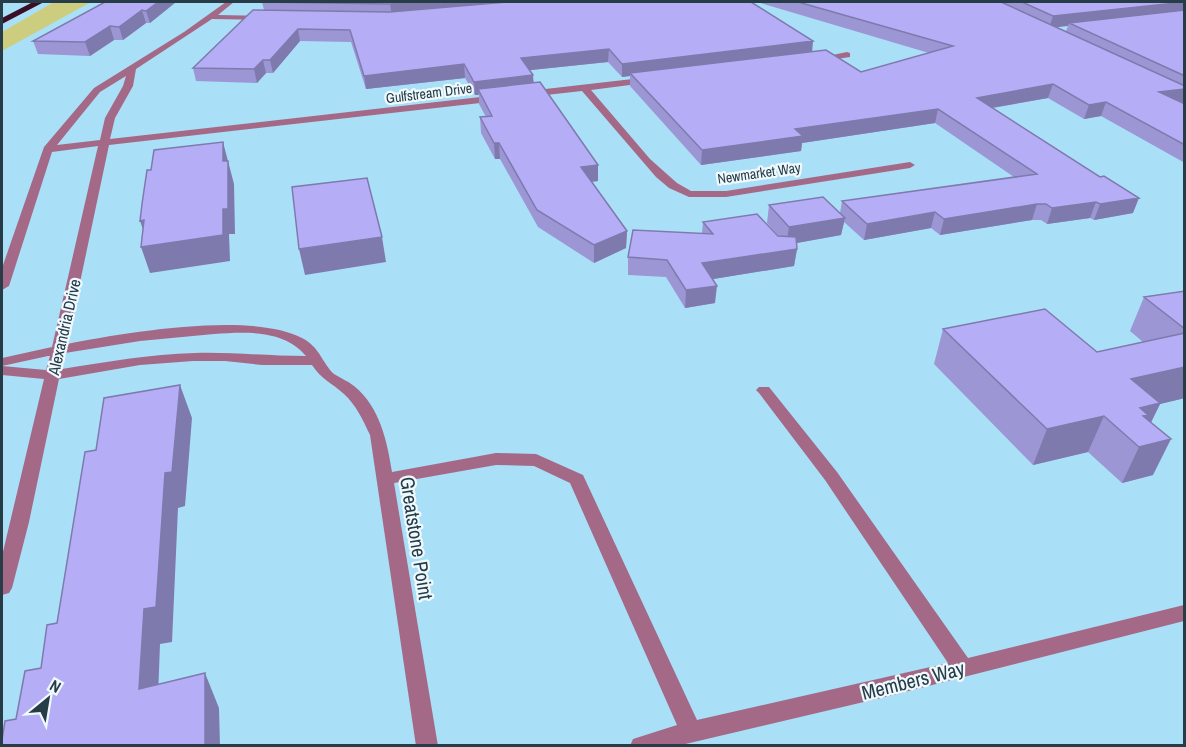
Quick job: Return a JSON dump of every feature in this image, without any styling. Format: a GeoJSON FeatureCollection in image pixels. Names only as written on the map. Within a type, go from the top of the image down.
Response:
{"type":"FeatureCollection","features":[{"type":"Feature","properties":{"kind":"highway"},"geometry":{"type":"LineString","coordinates":[[2,21],[39,2]]}},
{"type":"Feature","properties":{"kind":"street"},"geometry":{"type":"LineString","coordinates":[[2,286],[48,149],[97,90],[132,70],[212,17],[230,2]]}},
{"type":"Feature","properties":{"kind":"street"},"geometry":{"type":"LineString","coordinates":[[212,17],[273,18]]}},
{"type":"Feature","properties":{"kind":"street"},"geometry":{"type":"LineString","coordinates":[[802,60],[847,55]]}},
{"type":"Feature","properties":{"kind":"street","name":"Alexandria Drive"},"geometry":{"type":"LineString","coordinates":[[2,588],[20,522],[54,375],[110,118],[128,86],[132,70]]}},
{"type":"Feature","properties":{"kind":"street"},"geometry":{"type":"LineString","coordinates":[[516,96],[665,78]]}},
{"type":"Feature","properties":{"kind":"street","name":"Newmarket Way"},"geometry":{"type":"LineString","coordinates":[[585,88],[659,175],[685,192],[726,194],[910,165]]}},
{"type":"Feature","properties":{"kind":"street","name":"Gulfstream Drive"},"geometry":{"type":"LineString","coordinates":[[48,149],[505,97]]}},
{"type":"Feature","properties":{"kind":"street","name":"Greatstone Point"},"geometry":{"type":"LineString","coordinates":[[2,362],[59,347],[143,336],[231,329],[265,332],[293,338],[307,347],[326,374],[351,392],[367,412],[378,435],[427,746]]}},
{"type":"Feature","properties":{"kind":"street"},"geometry":{"type":"LineString","coordinates":[[2,371],[54,375],[140,361],[193,357],[225,357],[262,361],[318,360]]}},
{"type":"Feature","properties":{"kind":"street"},"geometry":{"type":"LineString","coordinates":[[764,390],[831,476],[963,668]]}},
{"type":"Feature","properties":{"kind":"street"},"geometry":{"type":"LineString","coordinates":[[385,479],[496,459],[536,460],[577,479],[691,731]]}},
{"type":"Feature","properties":{"kind":"street","name":"Members Way"},"geometry":{"type":"LineString","coordinates":[[641,746],[691,731],[885,688],[1185,613]]}},
{"type":"Feature","properties":{"kind":"shaded area"},"geometry":{"type":"Polygon","coordinates":[[[54,2],[91,2],[2,51],[2,32],[54,2]]]}},
{"type":"Feature","properties":{"kind":"building"},"geometry":{"type":"Polygon","coordinates":[[[105,2],[158,2],[146,11],[142,10],[119,27],[110,26],[85,42],[33,41],[105,2]]]}},
{"type":"Feature","properties":{"kind":"building"},"geometry":{"type":"Polygon","coordinates":[[[262,2],[416,2],[390,4],[262,2]]]}},
{"type":"Feature","properties":{"kind":"building"},"geometry":{"type":"Polygon","coordinates":[[[507,2],[751,2],[813,41],[622,64],[609,49],[521,58],[533,75],[474,82],[464,64],[364,76],[350,30],[298,29],[270,60],[263,60],[254,69],[193,68],[253,10],[390,12],[507,2]]]}},
{"type":"Feature","properties":{"kind":"building"},"geometry":{"type":"Polygon","coordinates":[[[798,2],[1001,2],[1185,86],[1185,89],[1159,92],[1185,104],[1185,145],[1106,102],[1089,105],[1053,84],[977,98],[1100,177],[1104,176],[1139,198],[1052,208],[1046,204],[1037,204],[944,219],[935,212],[867,224],[842,201],[1037,174],[938,109],[795,129],[803,136],[702,150],[630,73],[826,50],[861,72],[953,46],[798,2]]]}},
{"type":"Feature","properties":{"kind":"building"},"geometry":{"type":"Polygon","coordinates":[[[1022,2],[1185,2],[1053,16],[1022,2]]]}},
{"type":"Feature","properties":{"kind":"building"},"geometry":{"type":"Polygon","coordinates":[[[1185,10],[1185,76],[1069,23],[1185,10]]]}},
{"type":"Feature","properties":{"kind":"building"},"geometry":{"type":"Polygon","coordinates":[[[540,82],[598,165],[581,167],[627,231],[594,245],[537,210],[499,143],[494,143],[480,117],[492,116],[478,89],[540,82]]]}},
{"type":"Feature","properties":{"kind":"building"},"geometry":{"type":"Polygon","coordinates":[[[223,142],[223,161],[228,161],[228,209],[223,209],[223,235],[141,247],[144,220],[140,221],[142,204],[147,170],[151,170],[154,150],[223,142]]]}},
{"type":"Feature","properties":{"kind":"building"},"geometry":{"type":"Polygon","coordinates":[[[367,178],[382,237],[299,249],[292,187],[367,178]]]}},
{"type":"Feature","properties":{"kind":"building"},"geometry":{"type":"Polygon","coordinates":[[[823,197],[845,218],[789,227],[769,205],[823,197]]]}},
{"type":"Feature","properties":{"kind":"building"},"geometry":{"type":"Polygon","coordinates":[[[757,214],[778,236],[796,237],[797,249],[702,263],[717,286],[686,290],[667,260],[628,257],[633,230],[713,234],[703,222],[757,214]]]}},
{"type":"Feature","properties":{"kind":"building"},"geometry":{"type":"Polygon","coordinates":[[[1185,291],[1185,329],[1144,297],[1185,291]]]}},
{"type":"Feature","properties":{"kind":"building"},"geometry":{"type":"Polygon","coordinates":[[[1045,309],[1097,352],[1185,333],[1185,367],[1131,379],[1160,403],[1140,408],[1148,415],[1143,416],[1171,439],[1139,447],[1104,416],[1047,429],[943,329],[1045,309]]]}},
{"type":"Feature","properties":{"kind":"building"},"geometry":{"type":"Polygon","coordinates":[[[180,385],[172,472],[165,473],[156,607],[144,609],[139,689],[205,673],[205,746],[2,746],[5,721],[16,719],[25,671],[41,668],[47,625],[57,623],[85,452],[96,450],[104,398],[180,385]]]}}]}
